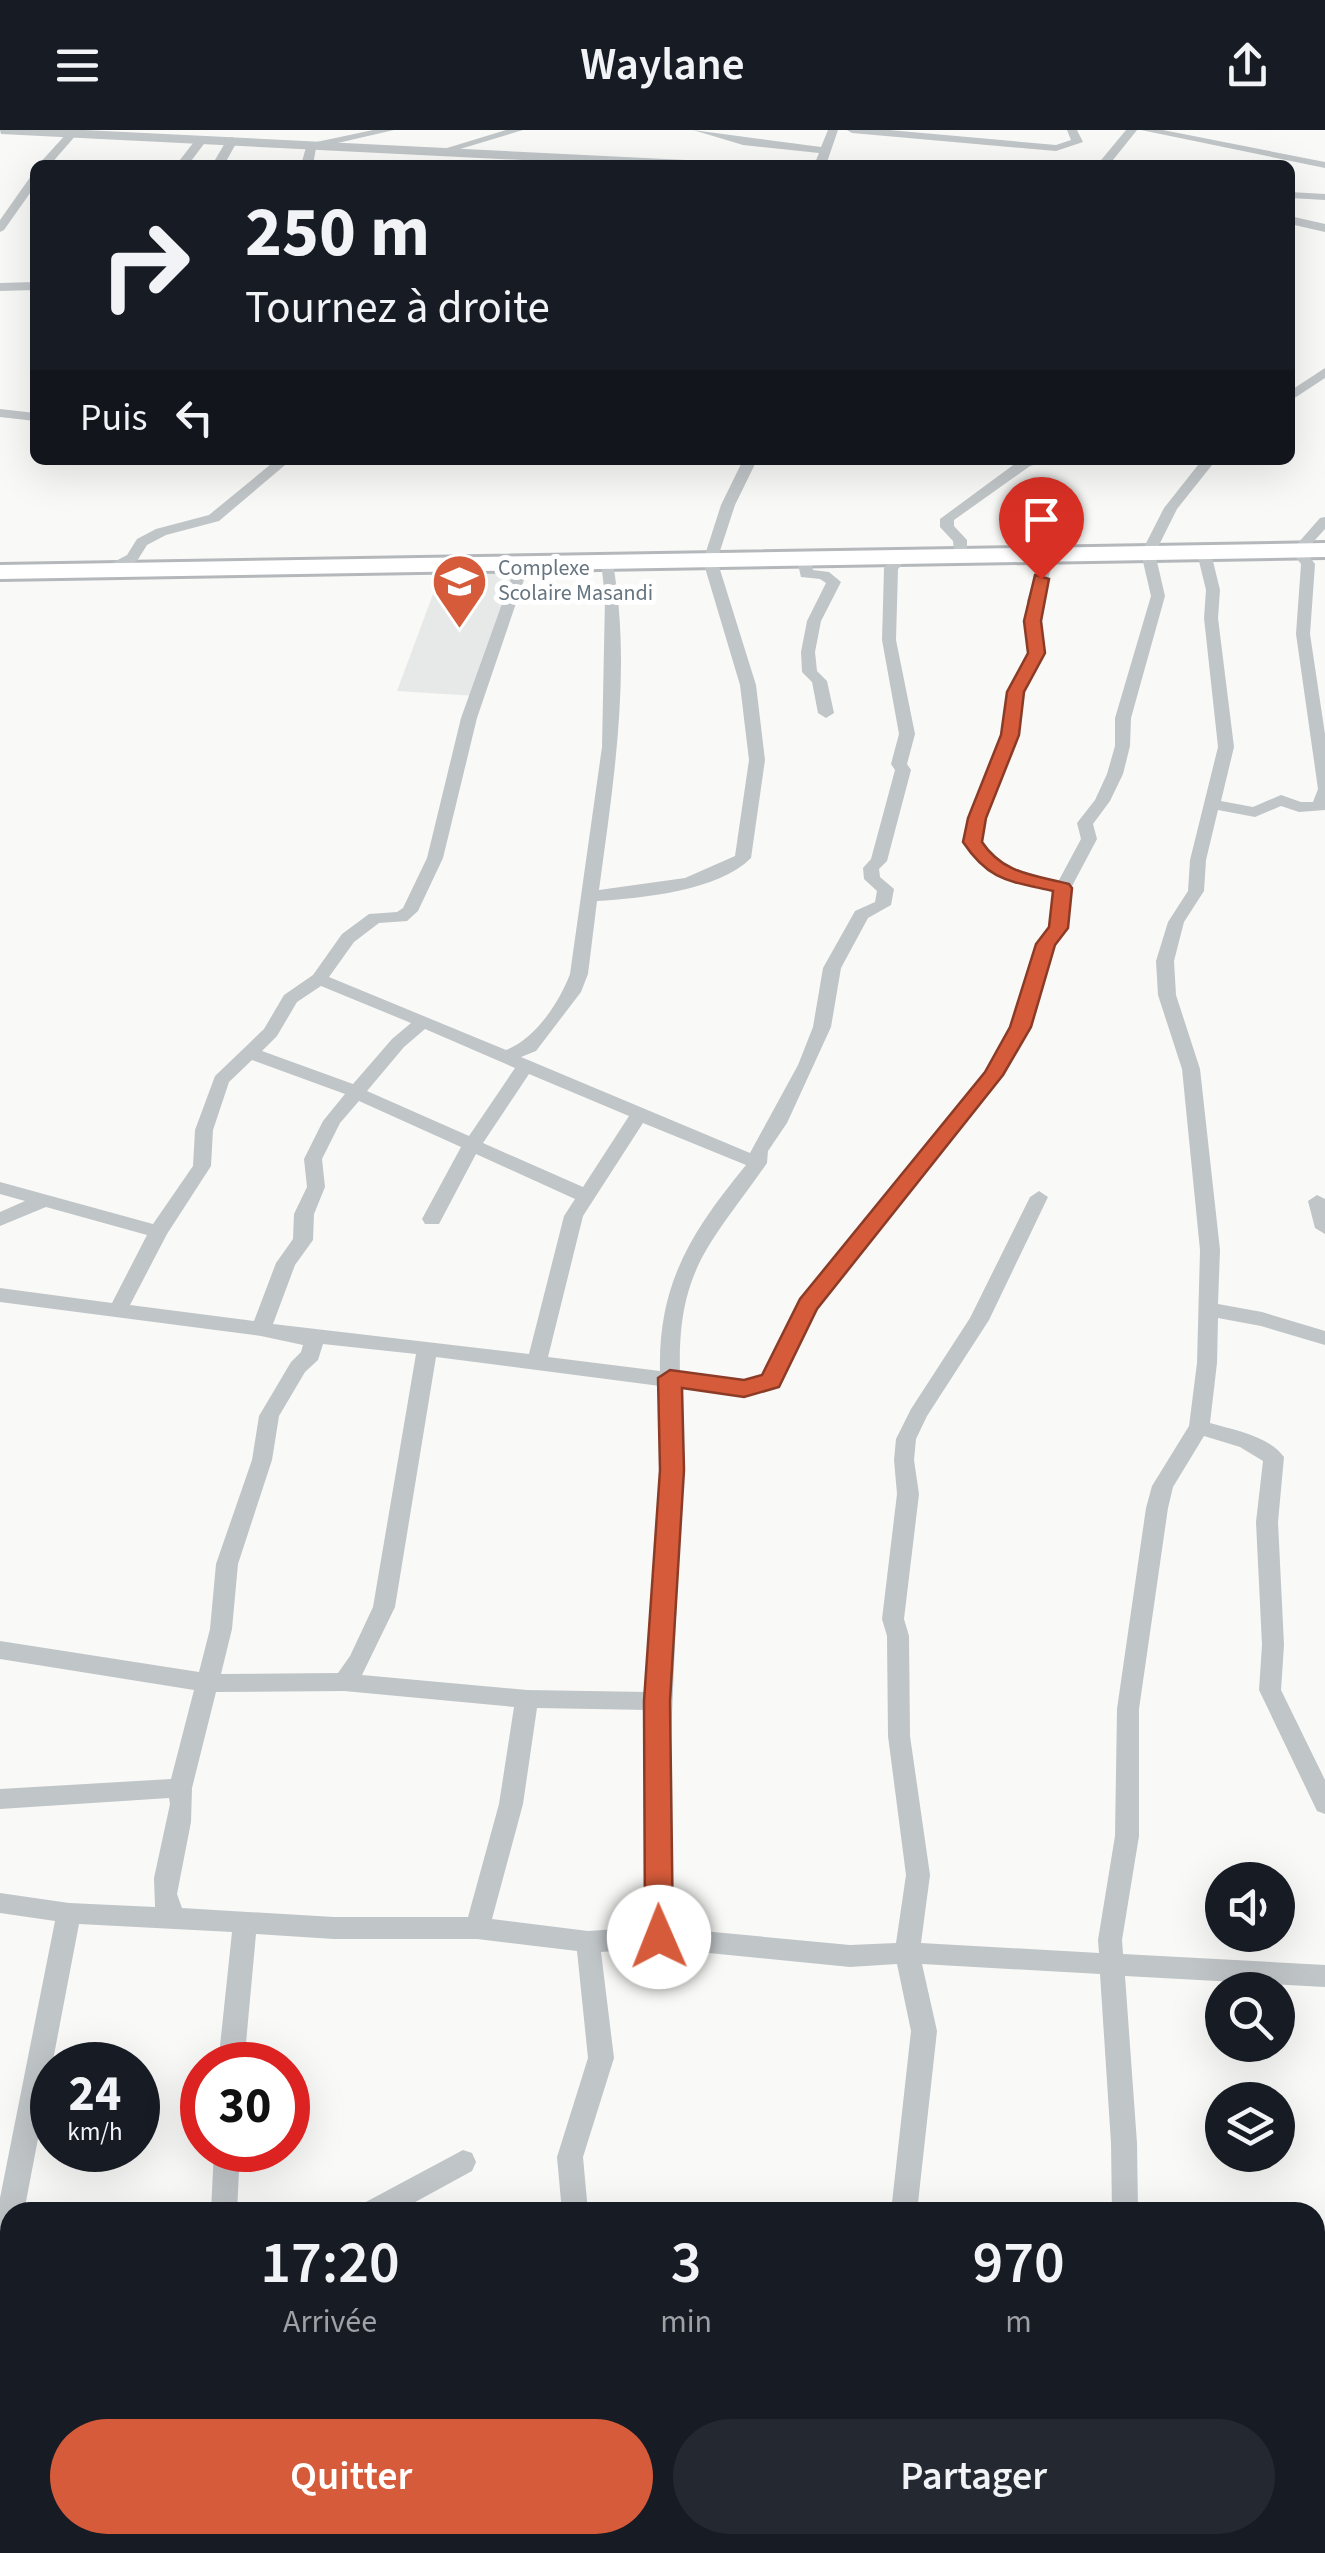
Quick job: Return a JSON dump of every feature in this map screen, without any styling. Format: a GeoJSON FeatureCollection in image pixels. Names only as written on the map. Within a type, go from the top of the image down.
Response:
{"type":"FeatureCollection","features":[{"type":"Feature","properties":{"kind":"highway"},"geometry":{"type":"LineString","coordinates":[[0,572],[710,561],[888,562],[1312,548]]}},
{"type":"Feature","properties":{"kind":"street"},"geometry":{"type":"LineString","coordinates":[[1,130],[232,140],[530,160]]}},
{"type":"Feature","properties":{"kind":"street"},"geometry":{"type":"LineString","coordinates":[[108,135],[130,130]]}},
{"type":"Feature","properties":{"kind":"street"},"geometry":{"type":"LineString","coordinates":[[292,130],[310,146]]}},
{"type":"Feature","properties":{"kind":"street"},"geometry":{"type":"LineString","coordinates":[[310,146],[389,130]]}},
{"type":"Feature","properties":{"kind":"street"},"geometry":{"type":"LineString","coordinates":[[440,152],[518,130]]}},
{"type":"Feature","properties":{"kind":"street"},"geometry":{"type":"LineString","coordinates":[[698,130],[743,142],[827,151]]}},
{"type":"Feature","properties":{"kind":"street"},"geometry":{"type":"LineString","coordinates":[[822,160],[834,130]]}},
{"type":"Feature","properties":{"kind":"street"},"geometry":{"type":"LineString","coordinates":[[852,130],[1036,148],[1114,148]]}},
{"type":"Feature","properties":{"kind":"street"},"geometry":{"type":"LineString","coordinates":[[1070,145],[1078,138],[1072,130]]}},
{"type":"Feature","properties":{"kind":"street"},"geometry":{"type":"LineString","coordinates":[[1106,160],[1132,130]]}},
{"type":"Feature","properties":{"kind":"street"},"geometry":{"type":"LineString","coordinates":[[1146,130],[1325,166]]}},
{"type":"Feature","properties":{"kind":"street"},"geometry":{"type":"LineString","coordinates":[[49,160],[72,134]]}},
{"type":"Feature","properties":{"kind":"street"},"geometry":{"type":"LineString","coordinates":[[186,160],[201,140]]}},
{"type":"Feature","properties":{"kind":"street"},"geometry":{"type":"LineString","coordinates":[[221,160],[232,140]]}},
{"type":"Feature","properties":{"kind":"street"},"geometry":{"type":"LineString","coordinates":[[308,160],[310,146]]}},
{"type":"Feature","properties":{"kind":"street"},"geometry":{"type":"LineString","coordinates":[[0,228],[30,185]]}},
{"type":"Feature","properties":{"kind":"street"},"geometry":{"type":"LineString","coordinates":[[1295,195],[1325,197]]}},
{"type":"Feature","properties":{"kind":"street"},"geometry":{"type":"LineString","coordinates":[[1295,221],[1325,228]]}},
{"type":"Feature","properties":{"kind":"street"},"geometry":{"type":"LineString","coordinates":[[0,287],[30,286]]}},
{"type":"Feature","properties":{"kind":"street"},"geometry":{"type":"LineString","coordinates":[[1295,393],[1325,372]]}},
{"type":"Feature","properties":{"kind":"street"},"geometry":{"type":"LineString","coordinates":[[0,414],[30,417]]}},
{"type":"Feature","properties":{"kind":"street"},"geometry":{"type":"LineString","coordinates":[[104,570],[132,558],[142,542],[162,532],[214,518],[278,465]]}},
{"type":"Feature","properties":{"kind":"street"},"geometry":{"type":"LineString","coordinates":[[590,896],[662,886],[715,872],[742,858],[758,760],[748,685],[710,561],[728,505],[748,465]]}},
{"type":"Feature","properties":{"kind":"street"},"geometry":{"type":"LineString","coordinates":[[960,557],[960,540],[947,527],[948,519],[1022,465]]}},
{"type":"Feature","properties":{"kind":"street"},"geometry":{"type":"LineString","coordinates":[[0,1295],[119,1308],[224,1327],[304,1337],[340,1337],[744,1389],[770,1381],[808,1305],[827,1278],[993,1075],[1020,1027],[1046,944],[1058,928],[1062,888],[1089,839],[1085,822],[1101,807],[1125,734],[1123,718],[1158,596],[1148,554],[1171,508],[1205,465]]}},
{"type":"Feature","properties":{"kind":"street"},"geometry":{"type":"LineString","coordinates":[[1214,804],[1255,812],[1282,800],[1298,808],[1319,806],[1325,789],[1322,736],[1304,634],[1308,564],[1325,521]]}},
{"type":"Feature","properties":{"kind":"street"},"geometry":{"type":"LineString","coordinates":[[1124,2202],[1110,1940],[1127,1836],[1128,1710],[1149,1548],[1163,1486],[1199,1427],[1208,1309],[1210,1250],[1191,1068],[1167,995],[1165,961],[1176,922],[1196,890],[1198,860],[1226,747],[1211,618],[1213,590],[1204,553]]}},
{"type":"Feature","properties":{"kind":"street"},"geometry":{"type":"LineString","coordinates":[[1048,556],[1034,601],[1036,653],[1016,692],[1010,735],[977,818],[972,842],[985,860],[1004,874],[1062,888]]}},
{"type":"Feature","properties":{"kind":"street"},"geometry":{"type":"LineString","coordinates":[[804,560],[806,574],[824,575],[834,582],[814,621],[808,652],[810,672],[819,681],[826,713]]}},
{"type":"Feature","properties":{"kind":"street"},"geometry":{"type":"LineString","coordinates":[[659,1937],[657,1701],[672,1470],[670,1378],[675,1299],[693,1250],[758,1162],[759,1151],[778,1124],[807,1065],[822,1027],[832,968],[861,914],[884,905],[886,889],[872,879],[871,868],[879,861],[886,822],[901,788],[904,770],[899,764],[904,755],[906,719],[888,638],[894,591],[888,562]]}},
{"type":"Feature","properties":{"kind":"street"},"geometry":{"type":"LineString","coordinates":[[432,1218],[517,1060],[572,992],[579,974],[610,748],[612,598],[606,564]]}},
{"type":"Feature","properties":{"kind":"street"},"geometry":{"type":"LineString","coordinates":[[119,1308],[158,1232],[202,1166],[204,1130],[221,1080],[271,1032],[290,1000],[319,979],[348,938],[375,918],[401,918],[410,911],[436,858],[469,718],[522,565]]}},
{"type":"Feature","properties":{"kind":"street"},"geometry":{"type":"LineString","coordinates":[[1307,667],[1325,668]]}},
{"type":"Feature","properties":{"kind":"street"},"geometry":{"type":"LineString","coordinates":[[319,979],[517,1060],[638,1116],[758,1162]]}},
{"type":"Feature","properties":{"kind":"street"},"geometry":{"type":"LineString","coordinates":[[262,1329],[286,1264],[303,1240],[304,1214],[316,1187],[313,1159],[332,1122],[398,1043],[424,1021]]}},
{"type":"Feature","properties":{"kind":"street"},"geometry":{"type":"LineString","coordinates":[[247,1052],[319,1076],[588,1197]]}},
{"type":"Feature","properties":{"kind":"street"},"geometry":{"type":"LineString","coordinates":[[536,1362],[574,1216],[638,1116]]}},
{"type":"Feature","properties":{"kind":"street"},"geometry":{"type":"LineString","coordinates":[[0,1188],[158,1232]]}},
{"type":"Feature","properties":{"kind":"street"},"geometry":{"type":"LineString","coordinates":[[905,2202],[924,2031],[907,1952],[918,1875],[898,1736],[898,1636],[893,1619],[908,1494],[906,1439],[979,1320],[1039,1198]]}},
{"type":"Feature","properties":{"kind":"street"},"geometry":{"type":"LineString","coordinates":[[0,1220],[45,1200]]}},
{"type":"Feature","properties":{"kind":"street"},"geometry":{"type":"LineString","coordinates":[[1316,1201],[1325,1228]]}},
{"type":"Feature","properties":{"kind":"street"},"geometry":{"type":"LineString","coordinates":[[1208,1309],[1262,1318],[1325,1338]]}},
{"type":"Feature","properties":{"kind":"street"},"geometry":{"type":"LineString","coordinates":[[175,1918],[164,1906],[163,1885],[180,1837],[180,1788],[221,1628],[227,1564],[262,1460],[269,1416],[298,1366],[315,1349],[304,1337]]}},
{"type":"Feature","properties":{"kind":"street"},"geometry":{"type":"LineString","coordinates":[[344,1682],[359,1662],[384,1607],[426,1350]]}},
{"type":"Feature","properties":{"kind":"street"},"geometry":{"type":"LineString","coordinates":[[1199,1427],[1248,1442],[1274,1457],[1267,1522],[1273,1645],[1270,1690],[1315,1772],[1325,1804]]}},
{"type":"Feature","properties":{"kind":"street"},"geometry":{"type":"LineString","coordinates":[[0,1650],[209,1683],[344,1682],[527,1699],[657,1701]]}},
{"type":"Feature","properties":{"kind":"street"},"geometry":{"type":"LineString","coordinates":[[477,1928],[511,1804],[527,1699]]}},
{"type":"Feature","properties":{"kind":"street"},"geometry":{"type":"LineString","coordinates":[[0,1799],[180,1788]]}},
{"type":"Feature","properties":{"kind":"street"},"geometry":{"type":"LineString","coordinates":[[0,1903],[69,1913],[245,1924],[387,1930],[477,1928],[588,1942],[659,1937],[850,1956],[907,1952],[1325,1976]]}},
{"type":"Feature","properties":{"kind":"street"},"geometry":{"type":"LineString","coordinates":[[13,2202],[69,1913]]}},
{"type":"Feature","properties":{"kind":"street"},"geometry":{"type":"LineString","coordinates":[[232,2042],[245,1924]]}},
{"type":"Feature","properties":{"kind":"street"},"geometry":{"type":"LineString","coordinates":[[574,2202],[570,2158],[601,2058],[588,1942]]}},
{"type":"Feature","properties":{"kind":"street"},"geometry":{"type":"LineString","coordinates":[[392,2202],[462,2162]]}},
{"type":"Feature","properties":{"kind":"street"},"geometry":{"type":"LineString","coordinates":[[224,2202],[226,2172]]}},
{"type":"Feature","properties":{"kind":"shaded area","name":"Complexe Scolaire Masandi"},"geometry":{"type":"Polygon","coordinates":[[[442,570],[518,570],[476,696],[397,691],[442,570]]]}},
{"type":"Feature","properties":{"kind":"place","name":"Complexe Scolaire Masandi"},"geometry":{"type":"Point","coordinates":[459,630]}},
{"type":"Feature","properties":{"kind":"route"},"geometry":{"type":"LineString","coordinates":[[659,1937],[657,1701],[672,1470],[670,1378],[744,1389],[770,1381],[808,1305],[827,1278],[993,1075],[1020,1027],[1036,967],[1058,928],[1062,888],[1004,874],[985,860],[972,842],[977,818],[1010,735],[1016,692],[1036,653],[1032,621],[1041,579]]}}]}
